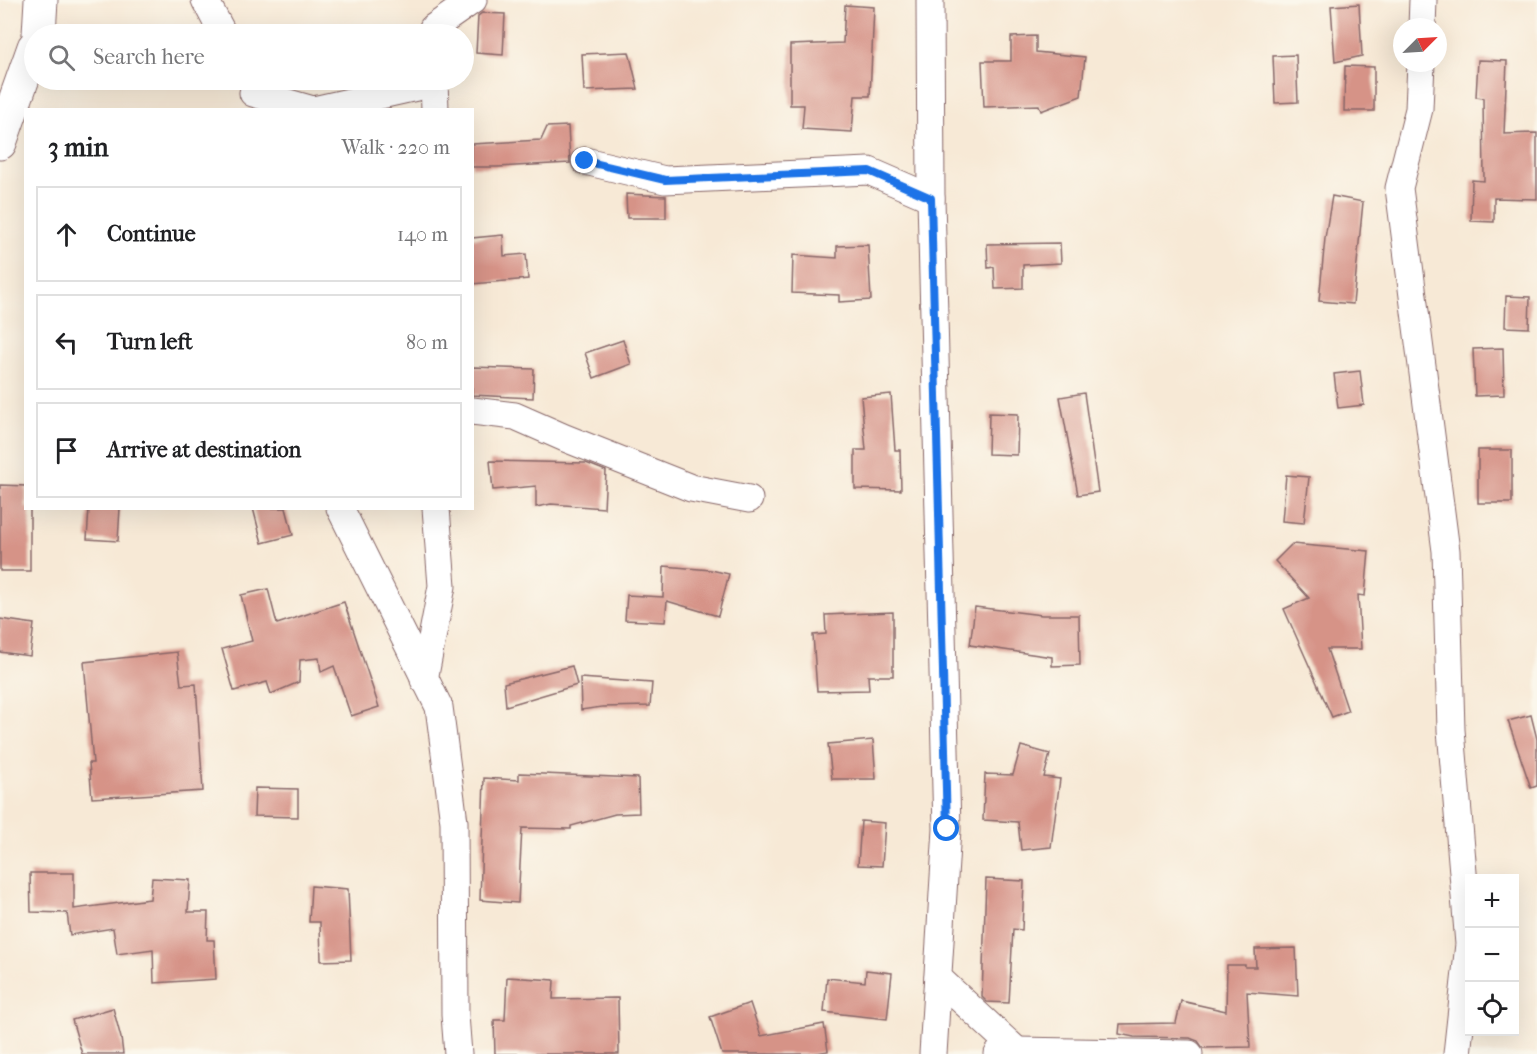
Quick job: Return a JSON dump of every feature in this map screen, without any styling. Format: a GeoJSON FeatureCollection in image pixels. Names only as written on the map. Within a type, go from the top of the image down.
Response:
{"type":"FeatureCollection","features":[{"type":"Feature","properties":{"kind":"street"},"geometry":{"type":"LineString","coordinates":[[40,24],[41,0]]}},
{"type":"Feature","properties":{"kind":"street"},"geometry":{"type":"LineString","coordinates":[[205,0],[218,24]]}},
{"type":"Feature","properties":{"kind":"street"},"geometry":{"type":"LineString","coordinates":[[433,24],[434,0]]}},
{"type":"Feature","properties":{"kind":"street"},"geometry":{"type":"LineString","coordinates":[[442,24],[473,0]]}},
{"type":"Feature","properties":{"kind":"street"},"geometry":{"type":"LineString","coordinates":[[930,0],[931,198],[947,829],[933,1054]]}},
{"type":"Feature","properties":{"kind":"street"},"geometry":{"type":"LineString","coordinates":[[1422,18],[1423,0]]}},
{"type":"Feature","properties":{"kind":"street"},"geometry":{"type":"LineString","coordinates":[[1421,72],[1419,109],[1399,188],[1446,551],[1450,730],[1469,945],[1457,1054]]}},
{"type":"Feature","properties":{"kind":"street"},"geometry":{"type":"LineString","coordinates":[[0,143],[24,75]]}},
{"type":"Feature","properties":{"kind":"street"},"geometry":{"type":"LineString","coordinates":[[322,108],[397,90]]}},
{"type":"Feature","properties":{"kind":"street"},"geometry":{"type":"LineString","coordinates":[[434,90],[435,108]]}},
{"type":"Feature","properties":{"kind":"street"},"geometry":{"type":"LineString","coordinates":[[252,94],[306,108]]}},
{"type":"Feature","properties":{"kind":"street"},"geometry":{"type":"LineString","coordinates":[[585,161],[665,180],[869,171],[931,198]]}},
{"type":"Feature","properties":{"kind":"street"},"geometry":{"type":"LineString","coordinates":[[474,411],[514,416],[691,488],[749,500]]}},
{"type":"Feature","properties":{"kind":"street"},"geometry":{"type":"LineString","coordinates":[[341,510],[439,707],[454,822],[455,1015],[458,1054]]}},
{"type":"Feature","properties":{"kind":"street"},"geometry":{"type":"LineString","coordinates":[[424,680],[442,586],[436,510]]}},
{"type":"Feature","properties":{"kind":"street"},"geometry":{"type":"LineString","coordinates":[[938,978],[1007,1053],[1189,1054]]}},
{"type":"Feature","properties":{"kind":"building"},"geometry":{"type":"Polygon","coordinates":[[[1359,4],[1362,56],[1335,62],[1331,6],[1359,4]]]}},
{"type":"Feature","properties":{"kind":"building"},"geometry":{"type":"Polygon","coordinates":[[[845,5],[874,7],[870,96],[855,96],[852,132],[802,129],[804,105],[790,105],[790,45],[843,43],[845,5]]]}},
{"type":"Feature","properties":{"kind":"building"},"geometry":{"type":"Polygon","coordinates":[[[482,13],[505,14],[503,55],[476,53],[478,16],[482,13]]]}},
{"type":"Feature","properties":{"kind":"building"},"geometry":{"type":"Polygon","coordinates":[[[1036,36],[1036,52],[1085,57],[1081,96],[1041,111],[1039,105],[984,107],[982,61],[1011,61],[1011,37],[1036,36]]]}},
{"type":"Feature","properties":{"kind":"building"},"geometry":{"type":"Polygon","coordinates":[[[629,52],[638,89],[584,91],[582,54],[629,52]]]}},
{"type":"Feature","properties":{"kind":"building"},"geometry":{"type":"Polygon","coordinates":[[[1296,55],[1298,102],[1275,103],[1273,56],[1296,55]]]}},
{"type":"Feature","properties":{"kind":"building"},"geometry":{"type":"Polygon","coordinates":[[[1478,60],[1507,61],[1504,134],[1537,133],[1537,199],[1494,198],[1494,222],[1471,221],[1472,180],[1484,181],[1483,98],[1476,97],[1478,60]]]}},
{"type":"Feature","properties":{"kind":"building"},"geometry":{"type":"Polygon","coordinates":[[[1345,66],[1374,67],[1374,111],[1344,111],[1345,66]]]}},
{"type":"Feature","properties":{"kind":"building"},"geometry":{"type":"Polygon","coordinates":[[[568,126],[570,163],[474,167],[474,144],[541,140],[547,127],[568,126]]]}},
{"type":"Feature","properties":{"kind":"building"},"geometry":{"type":"Polygon","coordinates":[[[626,194],[666,196],[666,218],[627,218],[626,194]]]}},
{"type":"Feature","properties":{"kind":"building"},"geometry":{"type":"Polygon","coordinates":[[[1332,196],[1363,202],[1353,304],[1319,301],[1332,196]]]}},
{"type":"Feature","properties":{"kind":"building"},"geometry":{"type":"Polygon","coordinates":[[[503,235],[504,256],[526,254],[528,279],[474,284],[474,238],[503,235]]]}},
{"type":"Feature","properties":{"kind":"building"},"geometry":{"type":"Polygon","coordinates":[[[1060,243],[1061,263],[1023,265],[1023,288],[995,289],[994,267],[988,268],[987,244],[1060,243]]]}},
{"type":"Feature","properties":{"kind":"building"},"geometry":{"type":"Polygon","coordinates":[[[868,245],[871,300],[839,302],[839,295],[792,293],[793,255],[837,258],[837,246],[868,245]]]}},
{"type":"Feature","properties":{"kind":"building"},"geometry":{"type":"Polygon","coordinates":[[[1506,296],[1530,297],[1529,328],[1505,327],[1506,296]]]}},
{"type":"Feature","properties":{"kind":"building"},"geometry":{"type":"Polygon","coordinates":[[[623,340],[631,364],[594,378],[585,353],[623,340]]]}},
{"type":"Feature","properties":{"kind":"building"},"geometry":{"type":"Polygon","coordinates":[[[1503,348],[1504,395],[1475,396],[1473,349],[1503,348]]]}},
{"type":"Feature","properties":{"kind":"building"},"geometry":{"type":"Polygon","coordinates":[[[474,367],[534,369],[533,398],[474,395],[474,367]]]}},
{"type":"Feature","properties":{"kind":"building"},"geometry":{"type":"Polygon","coordinates":[[[1360,371],[1364,405],[1338,408],[1334,374],[1360,371]]]}},
{"type":"Feature","properties":{"kind":"building"},"geometry":{"type":"Polygon","coordinates":[[[1084,393],[1098,492],[1078,495],[1060,397],[1084,393]]]}},
{"type":"Feature","properties":{"kind":"building"},"geometry":{"type":"Polygon","coordinates":[[[891,394],[895,450],[900,450],[901,490],[855,489],[855,450],[866,450],[861,397],[891,394]]]}},
{"type":"Feature","properties":{"kind":"building"},"geometry":{"type":"Polygon","coordinates":[[[989,413],[1018,414],[1017,455],[988,454],[989,413]]]}},
{"type":"Feature","properties":{"kind":"building"},"geometry":{"type":"Polygon","coordinates":[[[1478,450],[1512,450],[1512,503],[1478,503],[1478,450]]]}},
{"type":"Feature","properties":{"kind":"building"},"geometry":{"type":"Polygon","coordinates":[[[490,461],[586,463],[606,471],[604,508],[551,504],[536,507],[536,486],[493,490],[490,461]]]}},
{"type":"Feature","properties":{"kind":"building"},"geometry":{"type":"Polygon","coordinates":[[[1286,475],[1309,477],[1304,523],[1282,521],[1286,475]]]}},
{"type":"Feature","properties":{"kind":"building"},"geometry":{"type":"Polygon","coordinates":[[[0,485],[24,486],[24,510],[30,510],[30,571],[0,571],[0,485]]]}},
{"type":"Feature","properties":{"kind":"building"},"geometry":{"type":"Polygon","coordinates":[[[89,510],[120,510],[118,541],[87,539],[89,510]]]}},
{"type":"Feature","properties":{"kind":"building"},"geometry":{"type":"Polygon","coordinates":[[[254,510],[287,510],[293,535],[262,543],[254,510]]]}},
{"type":"Feature","properties":{"kind":"building"},"geometry":{"type":"Polygon","coordinates":[[[1292,544],[1369,551],[1365,596],[1358,595],[1361,649],[1327,649],[1348,711],[1332,717],[1284,609],[1309,598],[1275,561],[1292,544]]]}},
{"type":"Feature","properties":{"kind":"building"},"geometry":{"type":"Polygon","coordinates":[[[664,566],[729,574],[718,616],[667,601],[665,622],[625,620],[627,595],[663,597],[664,566]]]}},
{"type":"Feature","properties":{"kind":"building"},"geometry":{"type":"Polygon","coordinates":[[[268,589],[277,624],[344,602],[379,707],[351,716],[334,666],[321,672],[319,658],[300,660],[299,682],[271,694],[267,682],[234,691],[222,649],[252,641],[241,595],[268,589]]]}},
{"type":"Feature","properties":{"kind":"building"},"geometry":{"type":"Polygon","coordinates":[[[975,607],[1042,615],[1079,615],[1080,665],[1052,666],[1052,657],[970,645],[975,607]]]}},
{"type":"Feature","properties":{"kind":"building"},"geometry":{"type":"Polygon","coordinates":[[[893,612],[893,676],[868,676],[869,690],[817,691],[813,635],[826,634],[825,615],[893,612]]]}},
{"type":"Feature","properties":{"kind":"building"},"geometry":{"type":"Polygon","coordinates":[[[0,619],[34,624],[30,656],[0,652],[0,619]]]}},
{"type":"Feature","properties":{"kind":"building"},"geometry":{"type":"Polygon","coordinates":[[[177,652],[181,685],[196,684],[203,791],[92,798],[89,763],[93,763],[84,662],[177,652]]]}},
{"type":"Feature","properties":{"kind":"building"},"geometry":{"type":"Polygon","coordinates":[[[572,666],[577,685],[506,706],[504,683],[572,666]]]}},
{"type":"Feature","properties":{"kind":"building"},"geometry":{"type":"Polygon","coordinates":[[[580,678],[652,683],[650,706],[581,710],[580,678]]]}},
{"type":"Feature","properties":{"kind":"building"},"geometry":{"type":"Polygon","coordinates":[[[1531,715],[1537,739],[1537,786],[1531,788],[1508,721],[1531,715]]]}},
{"type":"Feature","properties":{"kind":"building"},"geometry":{"type":"Polygon","coordinates":[[[873,740],[876,779],[832,779],[828,744],[873,740]]]}},
{"type":"Feature","properties":{"kind":"building"},"geometry":{"type":"Polygon","coordinates":[[[1021,746],[1050,754],[1044,777],[1060,779],[1051,847],[1021,850],[1018,822],[983,820],[985,774],[1013,775],[1021,746]]]}},
{"type":"Feature","properties":{"kind":"building"},"geometry":{"type":"Polygon","coordinates":[[[519,773],[638,778],[639,813],[615,814],[571,826],[571,829],[522,828],[518,903],[480,900],[484,778],[519,780],[519,773]]]}},
{"type":"Feature","properties":{"kind":"building"},"geometry":{"type":"Polygon","coordinates":[[[255,788],[298,789],[298,817],[254,816],[255,788]]]}},
{"type":"Feature","properties":{"kind":"building"},"geometry":{"type":"Polygon","coordinates":[[[861,821],[885,823],[882,866],[858,865],[861,821]]]}},
{"type":"Feature","properties":{"kind":"building"},"geometry":{"type":"Polygon","coordinates":[[[30,873],[74,873],[74,909],[150,899],[152,878],[190,880],[188,912],[208,912],[207,940],[214,940],[216,979],[154,983],[153,949],[117,954],[113,928],[70,935],[67,913],[31,912],[30,873]]]}},
{"type":"Feature","properties":{"kind":"building"},"geometry":{"type":"Polygon","coordinates":[[[986,879],[1024,881],[1022,930],[1013,929],[1009,1003],[987,1002],[982,997],[986,879]]]}},
{"type":"Feature","properties":{"kind":"building"},"geometry":{"type":"Polygon","coordinates":[[[311,886],[348,889],[351,960],[321,961],[320,922],[309,922],[311,886]]]}},
{"type":"Feature","properties":{"kind":"building"},"geometry":{"type":"Polygon","coordinates":[[[1296,948],[1298,996],[1247,992],[1250,1047],[1203,1048],[1198,1041],[1190,1038],[1134,1037],[1119,1034],[1120,1024],[1176,1023],[1181,1001],[1226,1011],[1227,965],[1256,967],[1255,949],[1296,948]]]}},
{"type":"Feature","properties":{"kind":"building"},"geometry":{"type":"Polygon","coordinates":[[[866,970],[892,973],[887,1019],[824,1012],[827,978],[865,982],[866,970]]]}},
{"type":"Feature","properties":{"kind":"building"},"geometry":{"type":"Polygon","coordinates":[[[507,977],[554,980],[553,999],[618,998],[619,1054],[495,1054],[494,1020],[505,1020],[507,977]]]}},
{"type":"Feature","properties":{"kind":"building"},"geometry":{"type":"Polygon","coordinates":[[[750,1003],[761,1036],[824,1024],[828,1051],[812,1054],[722,1054],[710,1017],[750,1003]]]}},
{"type":"Feature","properties":{"kind":"building"},"geometry":{"type":"Polygon","coordinates":[[[113,1008],[123,1054],[82,1054],[72,1020],[113,1008]]]}},
{"type":"Feature","properties":{"kind":"route"},"geometry":{"type":"LineString","coordinates":[[585,161],[665,180],[869,171],[931,198],[947,829]]}}]}
